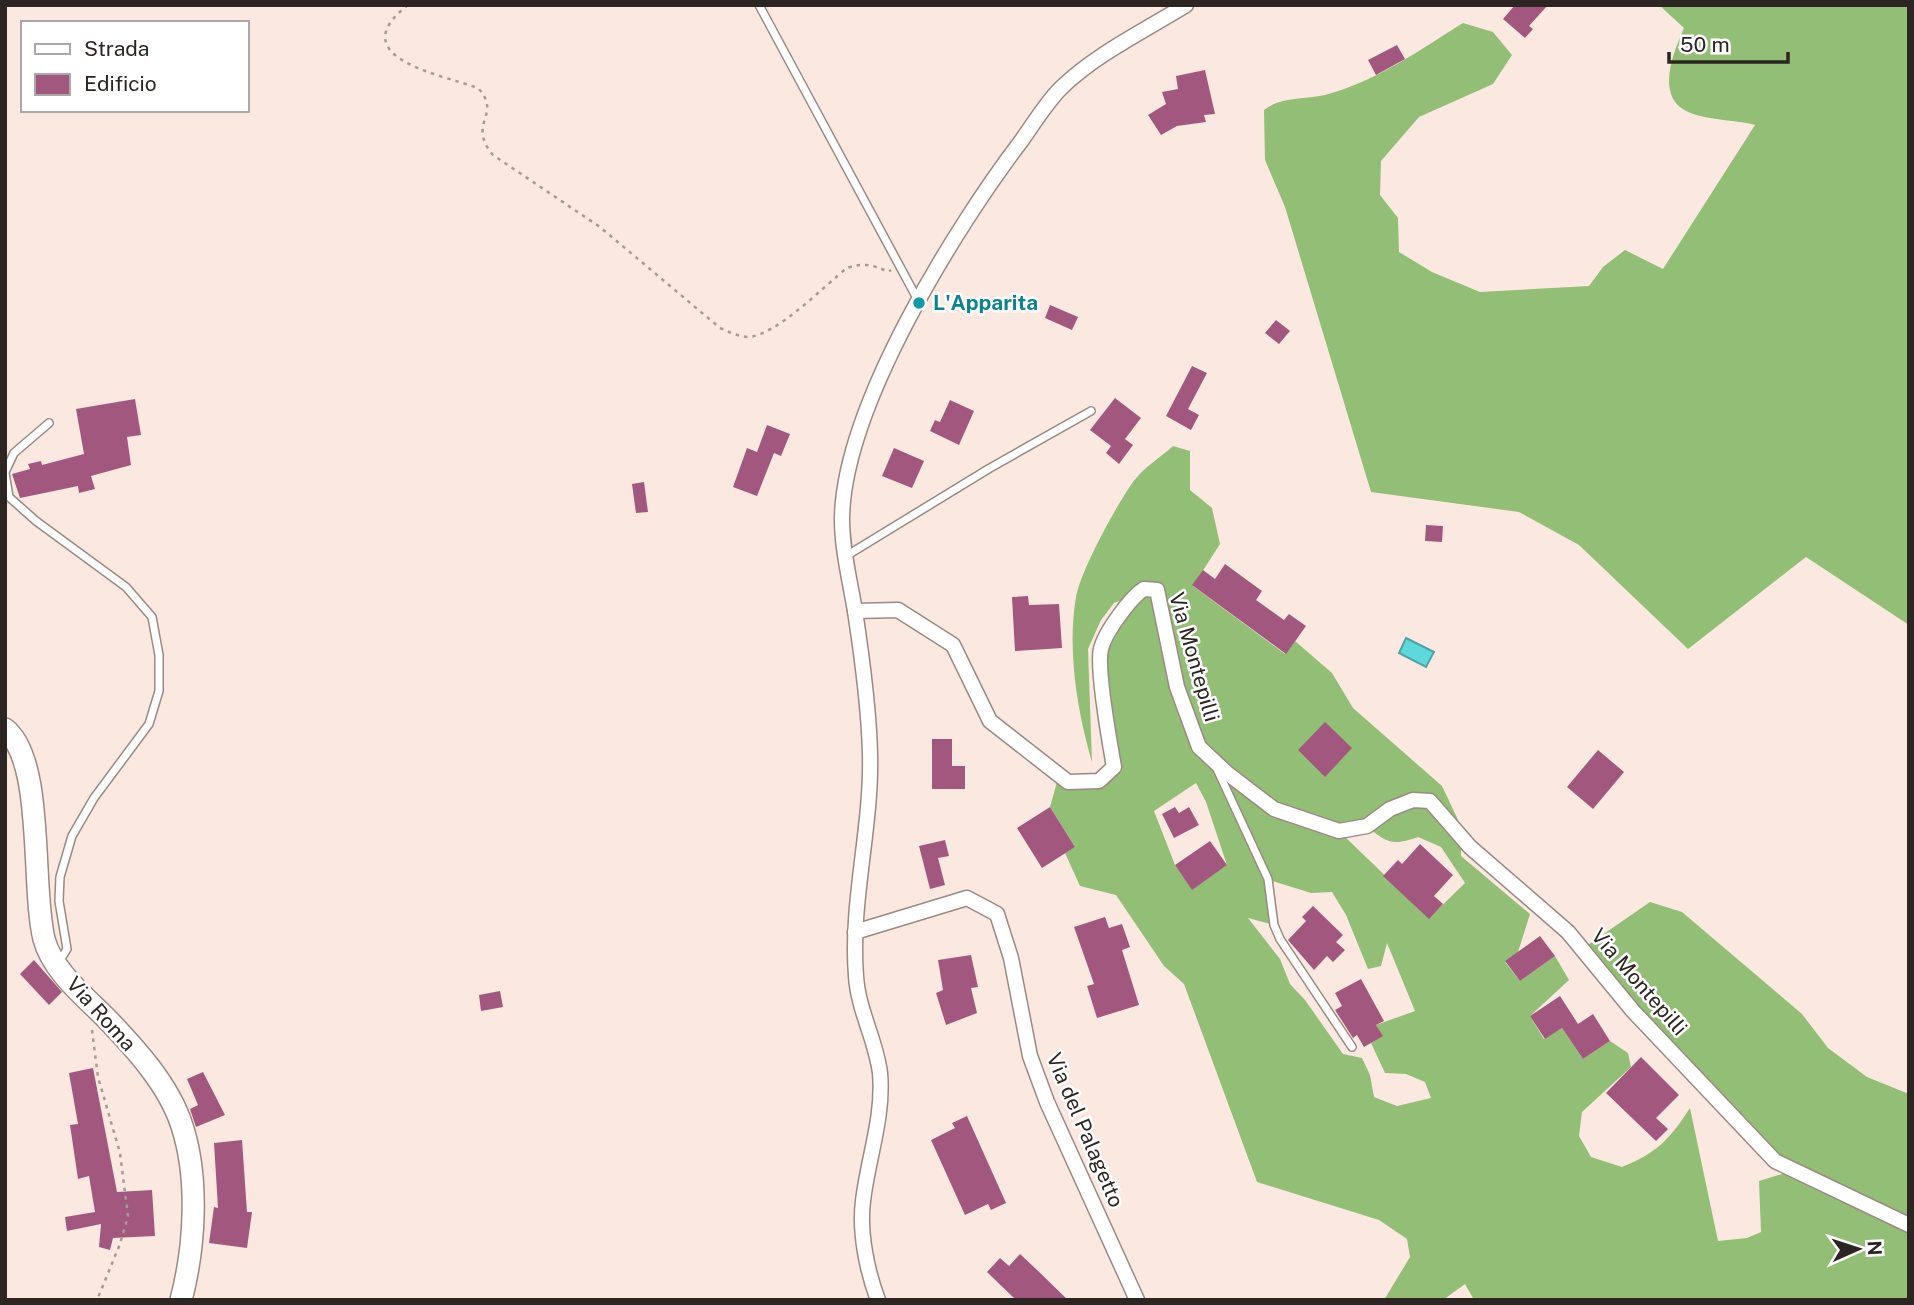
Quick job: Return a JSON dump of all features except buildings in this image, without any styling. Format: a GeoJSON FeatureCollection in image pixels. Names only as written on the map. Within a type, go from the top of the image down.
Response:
{"type":"FeatureCollection","features":[{"type":"Feature","properties":{"kind":"main road","name":"Via Roma"},"geometry":{"type":"LineString","coordinates":[[5,729],[15,736],[26,760],[38,907],[44,942],[58,966],[154,1073],[182,1124],[189,1154],[192,1218],[181,1300]]}},
{"type":"Feature","properties":{"kind":"street"},"geometry":{"type":"LineString","coordinates":[[878,1300],[865,1244],[862,1203],[880,1106],[880,1070],[861,1011],[856,977],[855,932],[870,755],[855,611],[842,520],[851,453],[885,367],[970,214],[1060,89],[1120,44],[1186,5]]}},
{"type":"Feature","properties":{"kind":"street","name":"Via Montepilli"},"geometry":{"type":"LineString","coordinates":[[855,611],[898,610],[953,645],[990,721],[1068,782],[1099,781],[1114,767],[1106,722],[1101,649],[1132,596],[1144,589],[1157,590],[1177,687],[1199,747],[1212,759],[1274,809],[1339,831],[1367,826],[1390,809],[1413,800],[1430,801],[1470,847],[1568,932],[1633,1011],[1775,1161],[1909,1225]]}},
{"type":"Feature","properties":{"kind":"street","name":"Via del Palagetto"},"geometry":{"type":"LineString","coordinates":[[855,932],[967,898],[997,914],[1011,958],[1030,1056],[1047,1102],[1137,1300]]}},
{"type":"Feature","properties":{"kind":"lane"},"geometry":{"type":"LineString","coordinates":[[759,5],[919,303]]}},
{"type":"Feature","properties":{"kind":"lane"},"geometry":{"type":"LineString","coordinates":[[846,556],[989,468],[1091,411]]}},
{"type":"Feature","properties":{"kind":"lane"},"geometry":{"type":"LineString","coordinates":[[49,423],[14,453],[5,473],[9,497],[36,521],[126,587],[152,617],[159,654],[159,691],[149,723],[94,798],[72,836],[60,877],[59,901],[67,949],[58,966]]}},
{"type":"Feature","properties":{"kind":"lane"},"geometry":{"type":"LineString","coordinates":[[1212,759],[1268,879],[1274,925],[1280,939],[1352,1047]]}},
{"type":"Feature","properties":{"kind":"path"},"geometry":{"type":"LineString","coordinates":[[408,5],[390,19],[384,32],[385,46],[396,58],[478,88],[488,98],[482,142],[493,155],[600,227],[720,328],[736,335],[757,335],[772,328],[847,268],[870,265],[888,272],[898,264]]}},
{"type":"Feature","properties":{"kind":"path"},"geometry":{"type":"LineString","coordinates":[[91,1003],[98,1077],[120,1153],[128,1216],[120,1244],[97,1300]]}},
{"type":"Feature","properties":{"kind":"green space"},"geometry":{"type":"Polygon","coordinates":[[[1659,5],[1909,5],[1909,625],[1806,557],[1688,649],[1579,545],[1519,512],[1371,492],[1285,207],[1265,160],[1264,110],[1278,102],[1325,95],[1362,82],[1397,64],[1463,23],[1493,32],[1512,55],[1493,84],[1419,117],[1381,161],[1380,195],[1398,218],[1399,252],[1432,272],[1480,292],[1589,286],[1603,267],[1625,250],[1663,269],[1755,125],[1701,116],[1686,111],[1677,104],[1671,95],[1670,72],[1684,28],[1659,5]]]}},
{"type":"Feature","properties":{"kind":"green space"},"geometry":{"type":"Polygon","coordinates":[[[1173,446],[1190,451],[1190,490],[1212,508],[1220,544],[1193,586],[1285,654],[1295,641],[1332,673],[1353,708],[1442,786],[1461,826],[1461,856],[1530,914],[1518,952],[1505,962],[1520,981],[1555,956],[1569,980],[1530,1016],[1544,1039],[1562,1028],[1583,1059],[1610,1041],[1628,1053],[1631,1067],[1582,1112],[1579,1136],[1591,1157],[1622,1167],[1634,1162],[1662,1144],[1690,1108],[1718,1241],[1747,1238],[1761,1232],[1759,1181],[1795,1170],[1775,1161],[1582,949],[1650,902],[1682,912],[1802,1014],[1828,1048],[1867,1077],[1909,1094],[1909,1300],[1474,1300],[1465,1284],[1443,1300],[1384,1300],[1410,1257],[1407,1239],[1379,1220],[1257,1182],[1184,984],[1164,966],[1116,895],[1080,886],[1065,853],[1075,847],[1050,807],[1059,775],[1099,781],[1114,766],[1101,649],[1131,597],[1114,603],[1101,620],[1088,649],[1092,762],[1075,680],[1073,617],[1076,597],[1092,555],[1133,482],[1173,446]],[[1196,783],[1154,811],[1175,865],[1192,889],[1227,865],[1206,802],[1196,783]],[[1366,826],[1339,831],[1429,918],[1465,883],[1441,847],[1418,837],[1390,841],[1366,826]],[[1269,880],[1274,925],[1248,918],[1280,959],[1290,984],[1305,1000],[1343,1054],[1362,1058],[1370,1075],[1374,1097],[1397,1106],[1431,1098],[1425,1082],[1406,1074],[1385,1073],[1371,1043],[1382,1036],[1376,1025],[1415,1011],[1387,943],[1381,966],[1368,969],[1346,915],[1332,892],[1311,893],[1269,880]]]}},
{"type":"Feature","properties":{"kind":"water"},"geometry":{"type":"Polygon","coordinates":[[[1406,638],[1434,652],[1426,667],[1399,653],[1406,638]]]}},
{"type":"Feature","properties":{"kind":"place","name":"L'Apparita"},"geometry":{"type":"Point","coordinates":[919,303]}}]}
